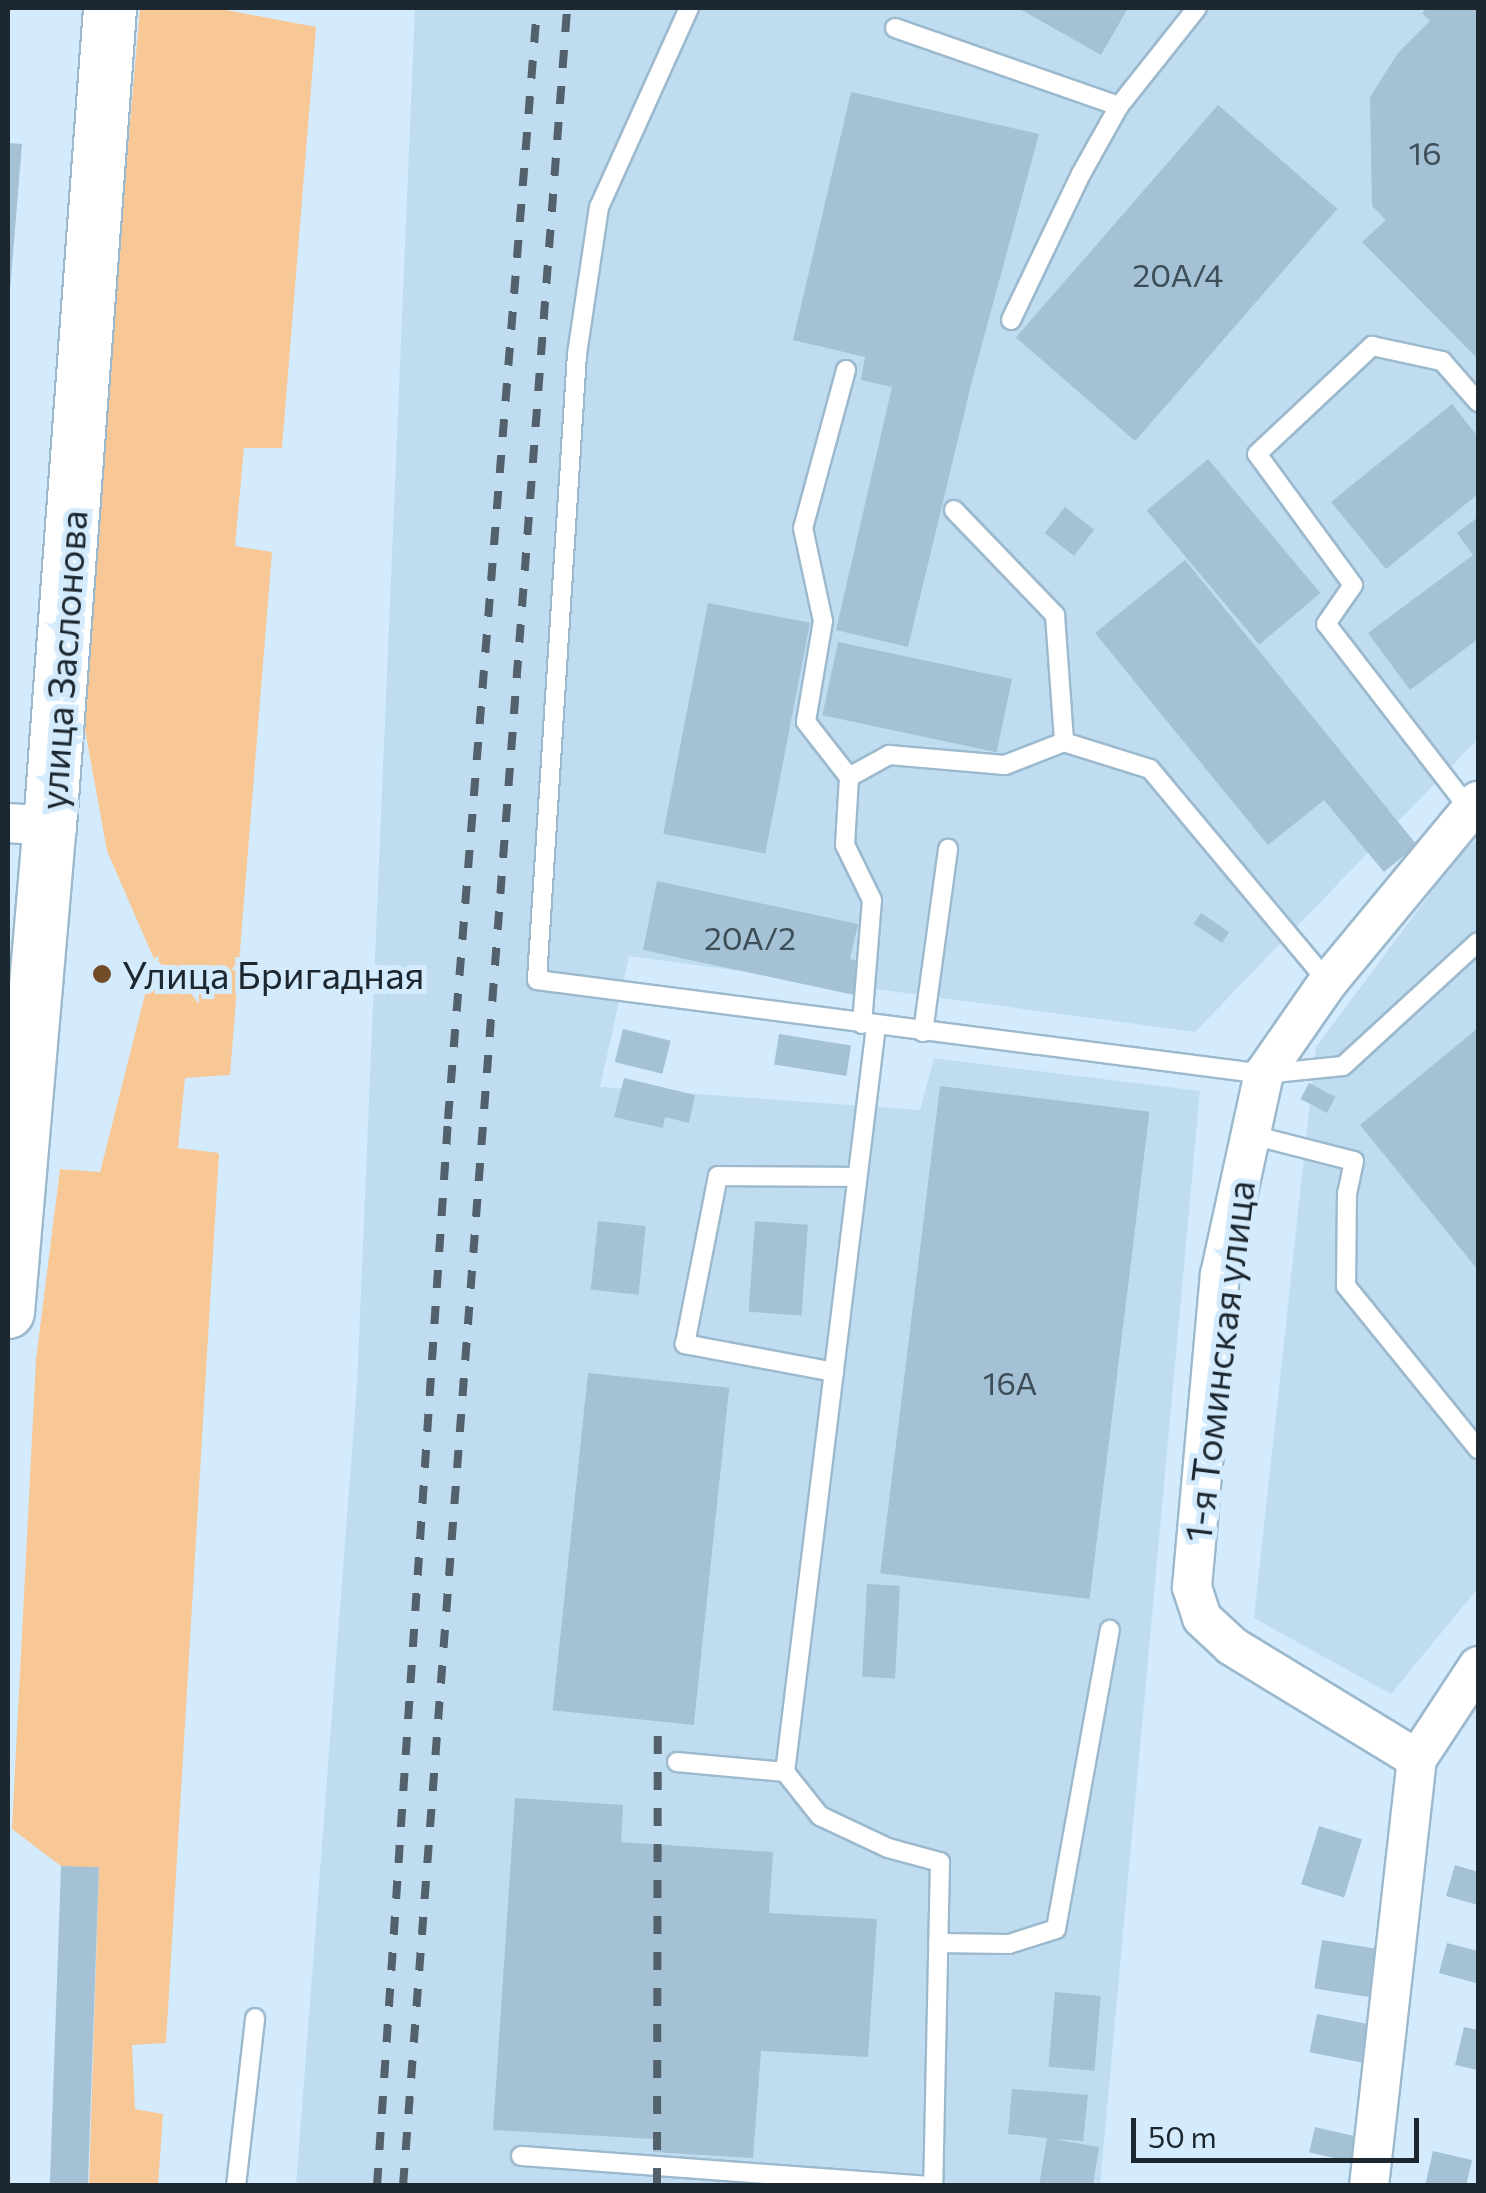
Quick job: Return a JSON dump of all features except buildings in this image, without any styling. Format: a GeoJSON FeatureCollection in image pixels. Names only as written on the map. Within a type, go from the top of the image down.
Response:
{"type":"FeatureCollection","features":[{"type":"Feature","properties":{"kind":"street","name":"улица Заслонова"},"geometry":{"type":"LineString","coordinates":[[8,1312],[29,824],[110,8]]}},
{"type":"Feature","properties":{"kind":"street","name":"1-я Томинская улица"},"geometry":{"type":"LineString","coordinates":[[1417,1759],[1232,1646],[1202,1618],[1192,1588],[1220,1275],[1264,1074],[1328,982],[1474,806]]}},
{"type":"Feature","properties":{"kind":"street"},"geometry":{"type":"LineString","coordinates":[[1368,2186],[1417,1759],[1478,1666]]}},
{"type":"Feature","properties":{"kind":"lane"},"geometry":{"type":"LineString","coordinates":[[689,8],[599,207],[577,354],[537,980],[1264,1074],[1343,1066],[1478,942]]}},
{"type":"Feature","properties":{"kind":"lane"},"geometry":{"type":"LineString","coordinates":[[1011,320],[1081,174],[1119,106],[1197,8]]}},
{"type":"Feature","properties":{"kind":"lane"},"geometry":{"type":"LineString","coordinates":[[895,28],[1119,106]]}},
{"type":"Feature","properties":{"kind":"lane"},"geometry":{"type":"LineString","coordinates":[[1474,806],[1326,624],[1354,584],[1257,454],[1372,346],[1442,361],[1478,402]]}},
{"type":"Feature","properties":{"kind":"lane"},"geometry":{"type":"LineString","coordinates":[[521,2156],[930,2186],[940,1862],[888,1848],[820,1816],[785,1772],[857,1177],[869,1025],[872,900],[845,844],[849,778],[806,722],[823,621],[803,528],[846,370]]}},
{"type":"Feature","properties":{"kind":"lane"},"geometry":{"type":"LineString","coordinates":[[954,510],[1054,615],[1064,742]]}},
{"type":"Feature","properties":{"kind":"lane"},"geometry":{"type":"LineString","coordinates":[[849,778],[889,756],[1004,766],[1064,742],[1150,769],[1328,982]]}},
{"type":"Feature","properties":{"kind":"lane"},"geometry":{"type":"LineString","coordinates":[[923,1032],[948,849]]}},
{"type":"Feature","properties":{"kind":"lane"},"geometry":{"type":"LineString","coordinates":[[1248,1134],[1354,1160],[1347,1192],[1346,1286],[1478,1448]]}},
{"type":"Feature","properties":{"kind":"lane"},"geometry":{"type":"LineString","coordinates":[[834,1372],[685,1344],[718,1176],[857,1177]]}},
{"type":"Feature","properties":{"kind":"lane"},"geometry":{"type":"LineString","coordinates":[[938,1943],[1009,1944],[1056,1929],[1110,1630]]}},
{"type":"Feature","properties":{"kind":"lane"},"geometry":{"type":"LineString","coordinates":[[677,1762],[785,1772]]}},
{"type":"Feature","properties":{"kind":"lane"},"geometry":{"type":"LineString","coordinates":[[236,2186],[256,2018]]}},
{"type":"Feature","properties":{"kind":"shaded area"},"geometry":{"type":"Polygon","coordinates":[[[140,8],[215,8],[316,27],[282,448],[244,448],[235,546],[272,552],[230,1075],[185,1078],[178,1148],[219,1153],[166,2043],[132,2045],[135,2109],[163,2114],[158,2185],[89,2185],[99,1868],[61,1866],[12,1829],[36,1360],[60,1169],[100,1172],[154,959],[107,851],[80,702],[140,8]]]}},
{"type":"Feature","properties":{"kind":"shaded area"},"geometry":{"type":"Polygon","coordinates":[[[415,8],[1478,8],[1478,739],[1195,1032],[629,956],[600,1087],[920,1110],[934,1058],[1200,1091],[1100,2185],[296,2186],[357,1385],[415,8]]]}},
{"type":"Feature","properties":{"kind":"shaded area"},"geometry":{"type":"Polygon","coordinates":[[[1478,838],[1478,1588],[1391,1694],[1254,1618],[1316,1047],[1458,856],[1478,838]]]}},
{"type":"Feature","properties":{"kind":"railway"},"geometry":{"type":"LineString","coordinates":[[377,2186],[448,1119],[537,8]]}},
{"type":"Feature","properties":{"kind":"railway"},"geometry":{"type":"LineString","coordinates":[[403,2186],[567,8]]}},
{"type":"Feature","properties":{"kind":"railway"},"geometry":{"type":"LineString","coordinates":[[657,2186],[658,1734]]}},
{"type":"Feature","properties":{"kind":"place","name":"Улица Бригадная"},"geometry":{"type":"Point","coordinates":[102,974]}}]}
